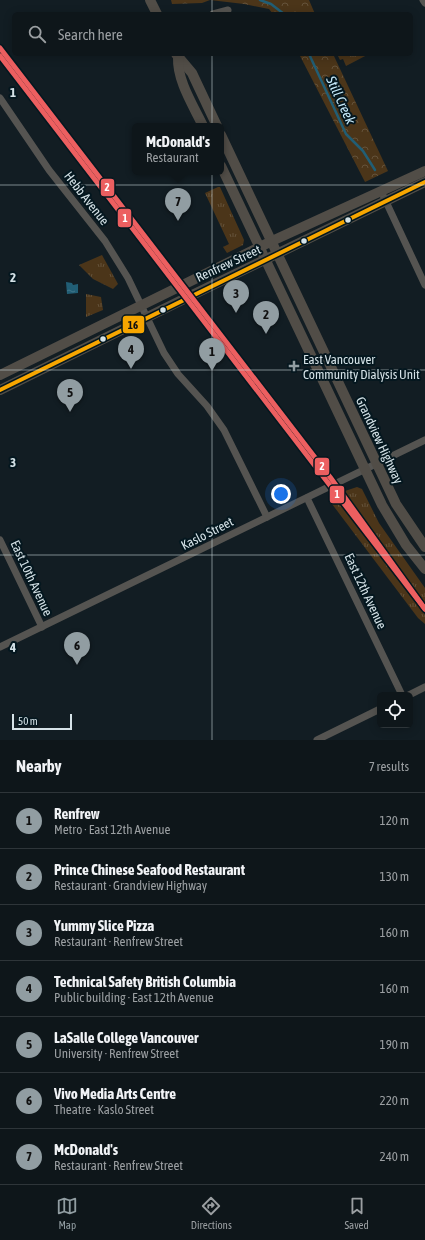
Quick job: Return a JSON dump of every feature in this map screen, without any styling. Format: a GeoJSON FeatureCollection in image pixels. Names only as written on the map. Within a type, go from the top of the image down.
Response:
{"type":"FeatureCollection","features":[{"type":"Feature","properties":{"kind":"main road"},"geometry":{"type":"LineString","coordinates":[[150,0],[156,12]]}},
{"type":"Feature","properties":{"kind":"main road"},"geometry":{"type":"LineString","coordinates":[[177,56],[180,76],[202,123]]}},
{"type":"Feature","properties":{"kind":"main road"},"geometry":{"type":"LineString","coordinates":[[177,56],[192,73],[216,123]]}},
{"type":"Feature","properties":{"kind":"main road","name":"Grandview Highway"},"geometry":{"type":"LineString","coordinates":[[224,141],[376,464],[396,504],[425,547]]}},
{"type":"Feature","properties":{"kind":"main road","name":"Renfrew Street"},"geometry":{"type":"LineString","coordinates":[[0,375],[272,241],[425,171]]}},
{"type":"Feature","properties":{"kind":"main road","name":"Grandview Highway"},"geometry":{"type":"LineString","coordinates":[[224,172],[393,525],[425,569]]}},
{"type":"Feature","properties":{"kind":"main road","name":"Renfrew Street"},"geometry":{"type":"LineString","coordinates":[[0,390],[425,182]]}},
{"type":"Feature","properties":{"kind":"street"},"geometry":{"type":"LineString","coordinates":[[220,12],[228,10]]}},
{"type":"Feature","properties":{"kind":"street","name":"Hebb Avenue"},"geometry":{"type":"LineString","coordinates":[[0,98],[50,170],[105,240],[128,278],[147,317]]}},
{"type":"Feature","properties":{"kind":"street"},"geometry":{"type":"LineString","coordinates":[[380,191],[425,285]]}},
{"type":"Feature","properties":{"kind":"street"},"geometry":{"type":"LineString","coordinates":[[147,317],[164,353],[178,374],[207,406],[224,430],[267,517]]}},
{"type":"Feature","properties":{"kind":"street","name":"Kaslo Street"},"geometry":{"type":"LineString","coordinates":[[0,647],[425,440]]}},
{"type":"Feature","properties":{"kind":"street","name":"East 12th Avenue"},"geometry":{"type":"LineString","coordinates":[[307,498],[401,692]]}},
{"type":"Feature","properties":{"kind":"street","name":"East 10th Avenue"},"geometry":{"type":"LineString","coordinates":[[0,540],[42,627]]}},
{"type":"Feature","properties":{"kind":"street"},"geometry":{"type":"LineString","coordinates":[[413,693],[425,687]]}},
{"type":"Feature","properties":{"kind":"street"},"geometry":{"type":"LineString","coordinates":[[317,740],[377,710]]}},
{"type":"Feature","properties":{"kind":"green space"},"geometry":{"type":"Polygon","coordinates":[[[171,0],[210,0],[202,3],[172,4],[171,0]]]}},
{"type":"Feature","properties":{"kind":"green space"},"geometry":{"type":"Polygon","coordinates":[[[210,0],[309,0],[314,12],[271,12],[269,9],[210,0]]]}},
{"type":"Feature","properties":{"kind":"green space"},"geometry":{"type":"Polygon","coordinates":[[[300,56],[334,56],[388,171],[365,182],[300,56]]]}},
{"type":"Feature","properties":{"kind":"green space"},"geometry":{"type":"Polygon","coordinates":[[[338,56],[365,56],[346,66],[343,59],[340,60],[338,56]]]}},
{"type":"Feature","properties":{"kind":"green space"},"geometry":{"type":"Polygon","coordinates":[[[220,187],[244,240],[243,245],[227,253],[223,247],[229,244],[205,193],[220,187]]]}},
{"type":"Feature","properties":{"kind":"green space"},"geometry":{"type":"Polygon","coordinates":[[[102,255],[118,284],[113,289],[93,279],[79,265],[102,255]]]}},
{"type":"Feature","properties":{"kind":"green space"},"geometry":{"type":"Polygon","coordinates":[[[86,294],[101,297],[103,310],[86,317],[86,294]]]}},
{"type":"Feature","properties":{"kind":"green space"},"geometry":{"type":"Polygon","coordinates":[[[357,487],[362,489],[379,523],[425,588],[425,604],[345,493],[345,491],[357,487]]]}},
{"type":"Feature","properties":{"kind":"green space"},"geometry":{"type":"Polygon","coordinates":[[[334,497],[425,615],[425,624],[418,618],[329,500],[334,497]]]}},
{"type":"Feature","properties":{"kind":"water"},"geometry":{"type":"Polygon","coordinates":[[[66,282],[72,283],[73,285],[78,284],[78,293],[67,294],[66,282]]]}},
{"type":"Feature","properties":{"kind":"waterway","name":"Still Creek"},"geometry":{"type":"LineString","coordinates":[[260,0],[271,4],[281,12]]}},
{"type":"Feature","properties":{"kind":"waterway","name":"Still Creek"},"geometry":{"type":"LineString","coordinates":[[310,56],[346,134],[363,151],[375,170]]}},
{"type":"Feature","properties":{"kind":"transit line","name":"2"},"geometry":{"type":"LineString","coordinates":[[0,48],[330,477],[425,609]]}},
{"type":"Feature","properties":{"kind":"transit line","name":"1"},"geometry":{"type":"LineString","coordinates":[[0,56],[425,609]]}},
{"type":"Feature","properties":{"kind":"transit line","name":"16"},"geometry":{"type":"LineString","coordinates":[[0,390],[425,182]]}},
{"type":"Feature","properties":{"kind":"place","name":"McDonald's"},"geometry":{"type":"Point","coordinates":[178,221]}},
{"type":"Feature","properties":{"kind":"place","name":"Yummy Slice Pizza"},"geometry":{"type":"Point","coordinates":[236,313]}},
{"type":"Feature","properties":{"kind":"place","name":"Prince Chinese Seafood Restaurant"},"geometry":{"type":"Point","coordinates":[266,334]}},
{"type":"Feature","properties":{"kind":"place","name":"East Vancouver Community Dialysis Unit"},"geometry":{"type":"Point","coordinates":[294,366]}},
{"type":"Feature","properties":{"kind":"place","name":"Technical Safety British Columbia"},"geometry":{"type":"Point","coordinates":[131,369]}},
{"type":"Feature","properties":{"kind":"place","name":"Renfrew"},"geometry":{"type":"Point","coordinates":[212,371]}},
{"type":"Feature","properties":{"kind":"place","name":"LaSalle College Vancouver"},"geometry":{"type":"Point","coordinates":[70,412]}},
{"type":"Feature","properties":{"kind":"place","name":"Vivo Media Arts Centre"},"geometry":{"type":"Point","coordinates":[77,665]}}]}
